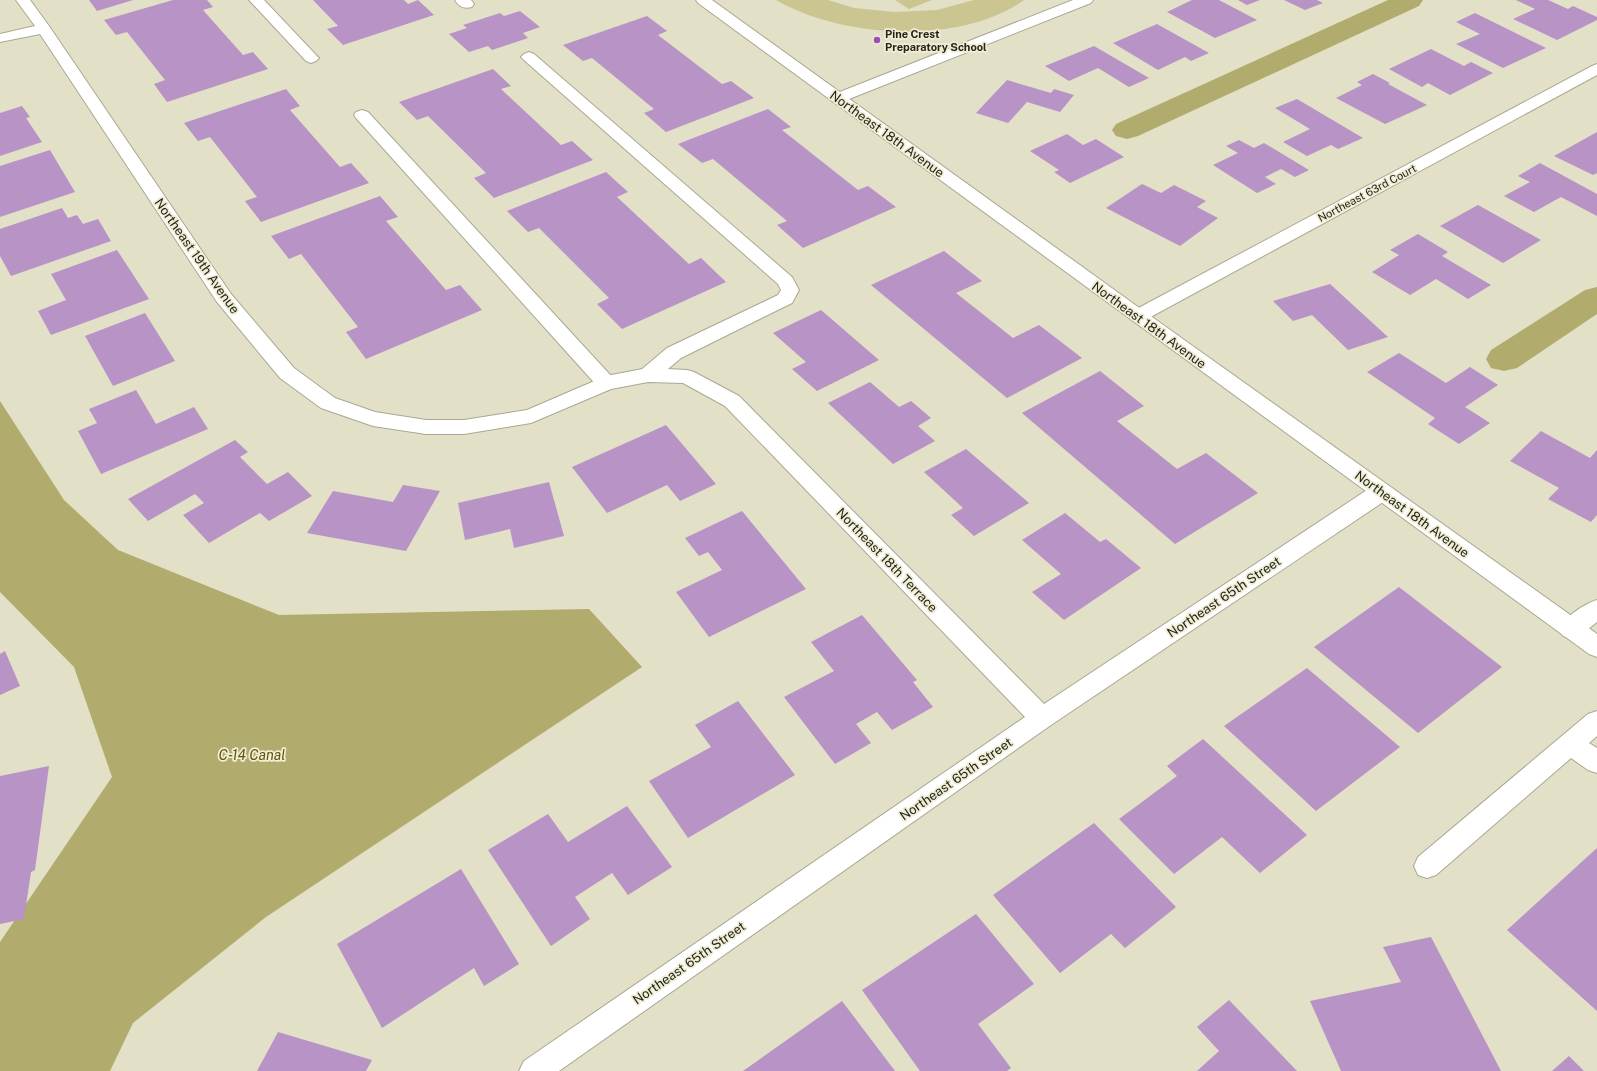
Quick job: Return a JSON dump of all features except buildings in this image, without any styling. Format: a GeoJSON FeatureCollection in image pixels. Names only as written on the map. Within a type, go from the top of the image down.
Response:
{"type":"FeatureCollection","features":[{"type":"Feature","properties":{"kind":"street","name":"Northeast 19th Avenue"},"geometry":{"type":"LineString","coordinates":[[23,0],[224,298],[287,373],[328,403],[372,419],[426,427],[464,427],[531,416],[606,384],[648,375],[687,377],[732,401]]}},
{"type":"Feature","properties":{"kind":"street"},"geometry":{"type":"LineString","coordinates":[[256,0],[311,58]]}},
{"type":"Feature","properties":{"kind":"street","name":"Northeast 18th Avenue"},"geometry":{"type":"LineString","coordinates":[[703,0],[1597,647]]}},
{"type":"Feature","properties":{"kind":"street"},"geometry":{"type":"LineString","coordinates":[[838,98],[1086,0]]}},
{"type":"Feature","properties":{"kind":"street"},"geometry":{"type":"LineString","coordinates":[[0,38],[44,29]]}},
{"type":"Feature","properties":{"kind":"street"},"geometry":{"type":"LineString","coordinates":[[530,57],[786,281],[790,290],[785,299],[674,353],[648,375]]}},
{"type":"Feature","properties":{"kind":"street","name":"Northeast 63rd Court"},"geometry":{"type":"LineString","coordinates":[[1138,316],[1597,69]]}},
{"type":"Feature","properties":{"kind":"street"},"geometry":{"type":"LineString","coordinates":[[362,115],[606,384]]}},
{"type":"Feature","properties":{"kind":"street","name":"Northeast 18th Terrace"},"geometry":{"type":"LineString","coordinates":[[732,401],[1042,718]]}},
{"type":"Feature","properties":{"kind":"street","name":"Northeast 65th Street"},"geometry":{"type":"LineString","coordinates":[[534,1071],[1042,718],[1381,492]]}},
{"type":"Feature","properties":{"kind":"street"},"geometry":{"type":"LineString","coordinates":[[1571,629],[1597,609]]}},
{"type":"Feature","properties":{"kind":"street"},"geometry":{"type":"LineString","coordinates":[[1427,866],[1597,720]]}},
{"type":"Feature","properties":{"kind":"street"},"geometry":{"type":"LineString","coordinates":[[1570,744],[1597,762]]}},
{"type":"Feature","properties":{"kind":"shaded area"},"geometry":{"type":"Polygon","coordinates":[[[776,0],[828,0],[854,8],[895,12],[937,10],[974,0],[1024,0],[998,15],[968,25],[935,30],[901,32],[866,29],[833,22],[803,13],[776,0]]]}},
{"type":"Feature","properties":{"kind":"shaded area"},"geometry":{"type":"Polygon","coordinates":[[[895,0],[932,0],[909,9],[895,0]]]}},
{"type":"Feature","properties":{"kind":"water","name":"C-14 Canal"},"geometry":{"type":"Polygon","coordinates":[[[0,401],[64,500],[118,550],[279,615],[589,609],[642,667],[266,917],[133,1023],[110,1071],[0,1071],[0,942],[112,777],[74,667],[0,592],[0,401]]]}},
{"type":"Feature","properties":{"kind":"waterway"},"geometry":{"type":"LineString","coordinates":[[1127,130],[1410,0]]}},
{"type":"Feature","properties":{"kind":"waterway"},"geometry":{"type":"LineString","coordinates":[[1504,359],[1597,298]]}},
{"type":"Feature","properties":{"kind":"place","name":"Pine Crest Preparatory School"},"geometry":{"type":"Point","coordinates":[877,40]}}]}
